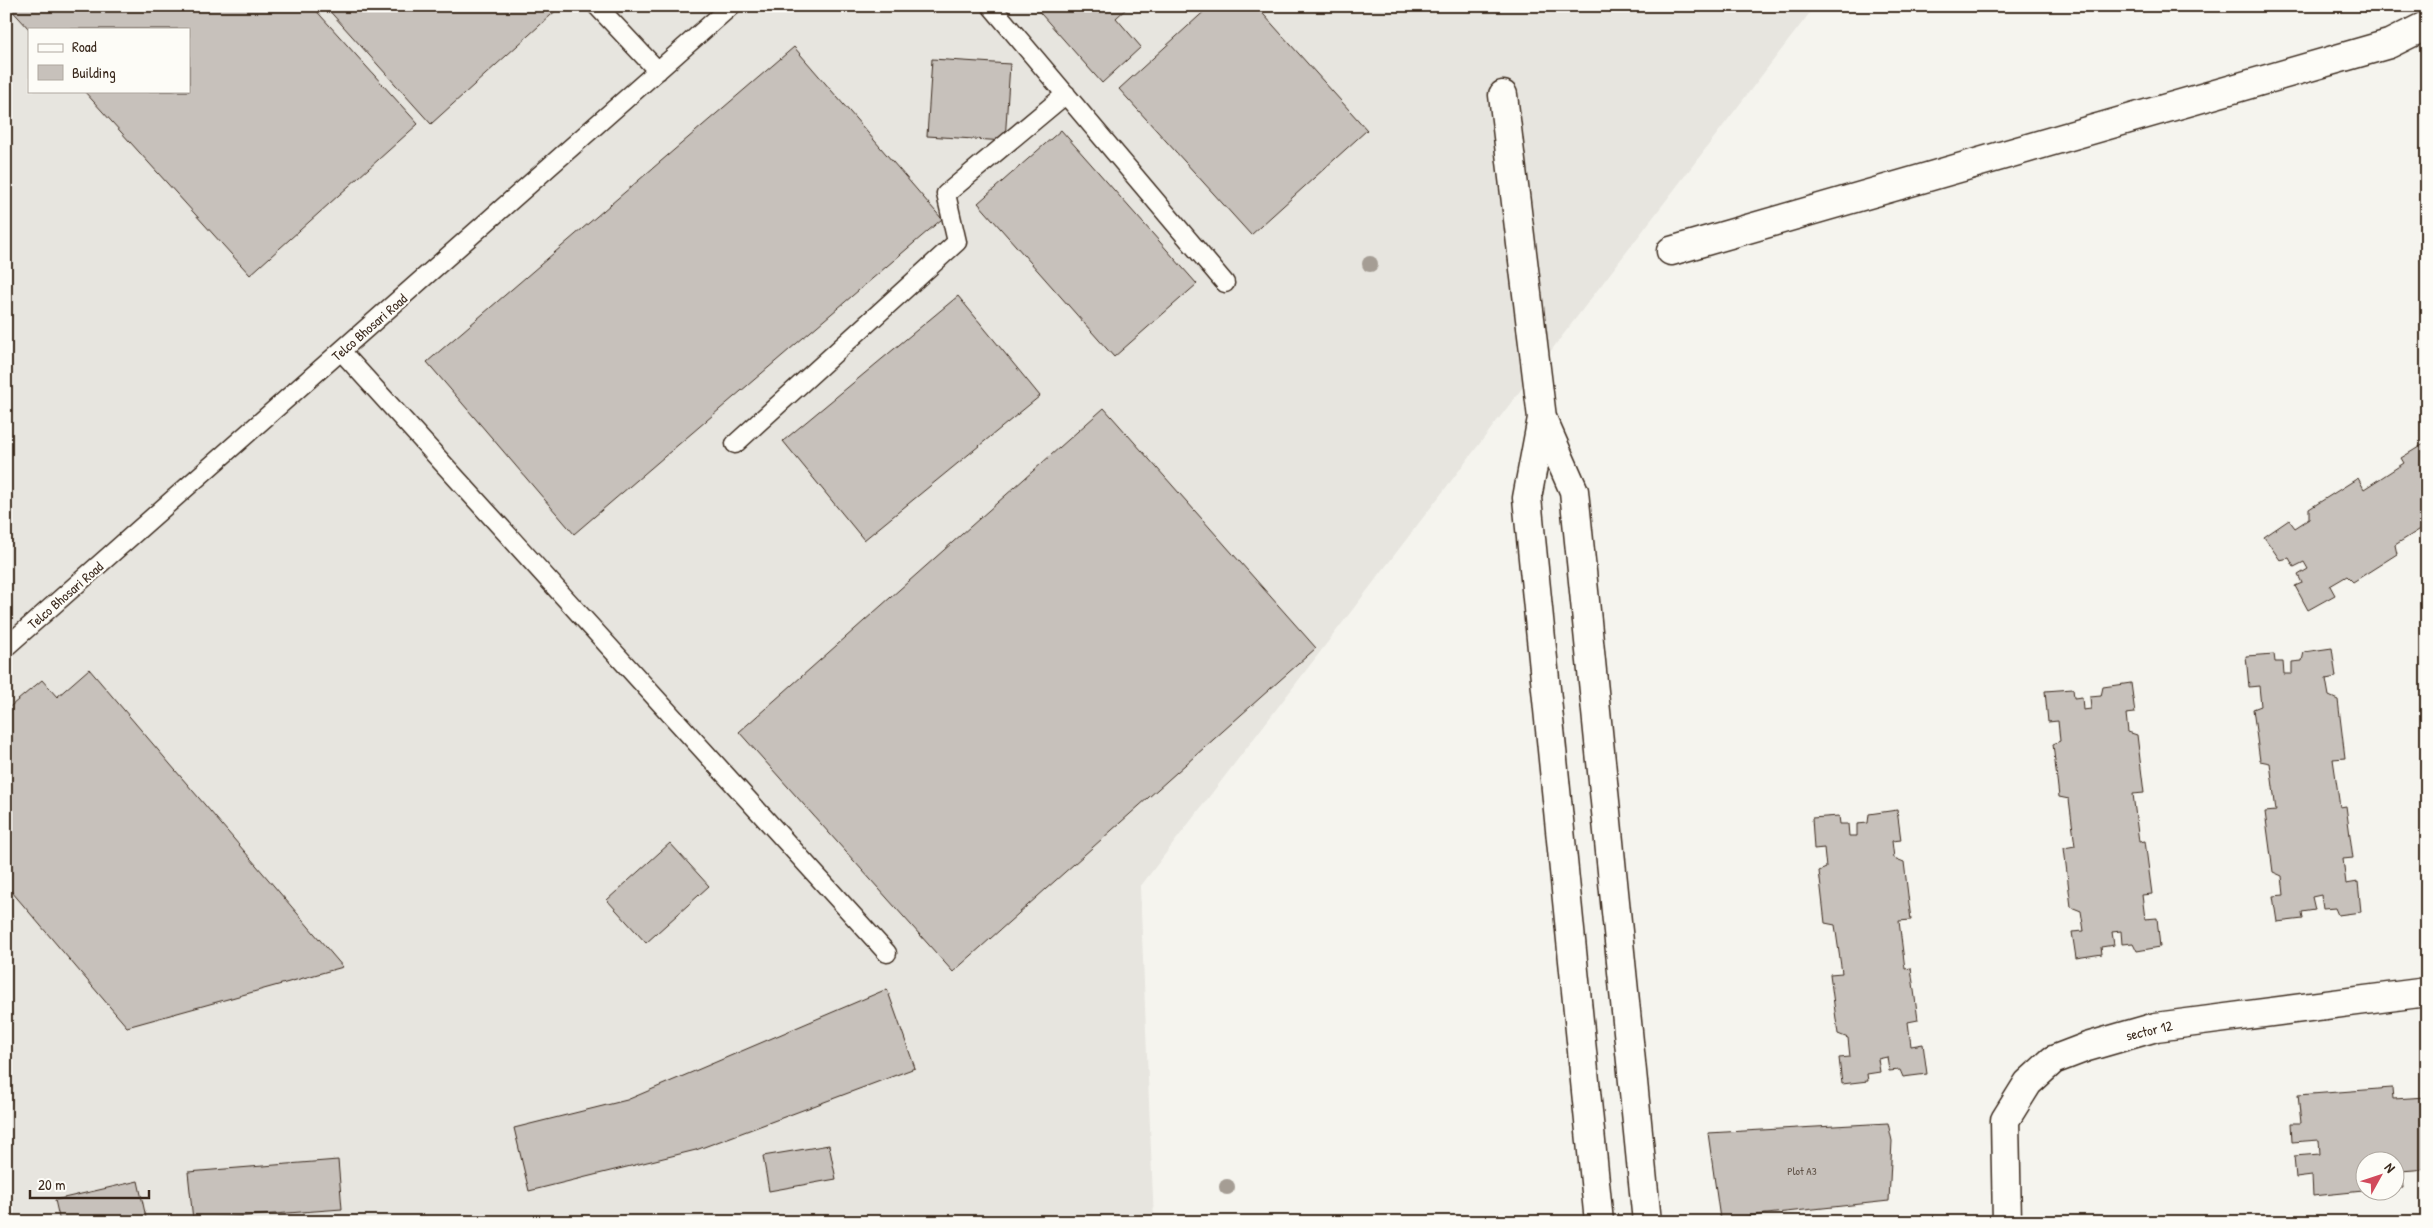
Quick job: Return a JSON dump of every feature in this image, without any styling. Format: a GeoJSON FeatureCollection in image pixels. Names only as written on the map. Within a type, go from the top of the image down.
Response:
{"type":"FeatureCollection","features":[{"type":"Feature","properties":{"kind":"street"},"geometry":{"type":"LineString","coordinates":[[1671,251],[2388,44],[2427,25]]}},
{"type":"Feature","properties":{"kind":"street"},"geometry":{"type":"LineString","coordinates":[[1503,95],[1542,418],[1574,491],[1647,1222]]}},
{"type":"Feature","properties":{"kind":"street"},"geometry":{"type":"LineString","coordinates":[[1542,418],[1527,498],[1599,1222]]}},
{"type":"Feature","properties":{"kind":"street","name":"sector 12"},"geometry":{"type":"LineString","coordinates":[[2007,1222],[2005,1120],[2028,1083],[2053,1060],[2087,1047],[2156,1026],[2427,992]]}},
{"type":"Feature","properties":{"kind":"lane"},"geometry":{"type":"LineString","coordinates":[[598,6],[658,71]]}},
{"type":"Feature","properties":{"kind":"lane","name":"Telco Bhosari Road"},"geometry":{"type":"LineString","coordinates":[[6,647],[731,6]]}},
{"type":"Feature","properties":{"kind":"lane"},"geometry":{"type":"LineString","coordinates":[[992,6],[1225,283]]}},
{"type":"Feature","properties":{"kind":"lane"},"geometry":{"type":"LineString","coordinates":[[734,444],[957,242],[946,194],[1066,94]]}},
{"type":"Feature","properties":{"kind":"lane"},"geometry":{"type":"LineString","coordinates":[[341,351],[887,953]]}},
{"type":"Feature","properties":{"kind":"shaded area"},"geometry":{"type":"Polygon","coordinates":[[[6,6],[1815,6],[1140,887],[1154,1222],[6,1222],[6,6]]]}},
{"type":"Feature","properties":{"kind":"building"},"geometry":{"type":"Polygon","coordinates":[[[8,6],[312,6],[418,124],[250,275],[85,92],[190,92],[190,28],[28,28],[8,6]]]}},
{"type":"Feature","properties":{"kind":"building"},"geometry":{"type":"Polygon","coordinates":[[[325,6],[561,6],[431,124],[325,6]]]}},
{"type":"Feature","properties":{"kind":"building"},"geometry":{"type":"Polygon","coordinates":[[[1034,6],[1129,6],[1116,18],[1141,47],[1102,83],[1034,6]]]}},
{"type":"Feature","properties":{"kind":"building"},"geometry":{"type":"Polygon","coordinates":[[[1210,6],[1256,6],[1367,130],[1251,235],[1119,89],[1210,6]]]}},
{"type":"Feature","properties":{"kind":"building"},"geometry":{"type":"Polygon","coordinates":[[[794,47],[942,219],[574,534],[427,362],[794,47]]]}},
{"type":"Feature","properties":{"kind":"building"},"geometry":{"type":"Polygon","coordinates":[[[932,59],[1010,64],[1005,141],[927,136],[932,59]]]}},
{"type":"Feature","properties":{"kind":"building"},"geometry":{"type":"Polygon","coordinates":[[[1061,130],[1197,284],[1114,357],[978,203],[1061,130]]]}},
{"type":"Feature","properties":{"kind":"building"},"geometry":{"type":"Polygon","coordinates":[[[958,296],[1040,396],[864,540],[783,441],[958,296]]]}},
{"type":"Feature","properties":{"kind":"building"},"geometry":{"type":"Polygon","coordinates":[[[1104,408],[1316,648],[953,972],[739,732],[1104,408]]]}},
{"type":"Feature","properties":{"kind":"building"},"geometry":{"type":"Polygon","coordinates":[[[2427,442],[2427,525],[2395,545],[2397,554],[2353,582],[2347,576],[2330,586],[2335,595],[2308,610],[2295,586],[2302,583],[2298,575],[2308,569],[2304,562],[2294,567],[2289,558],[2280,560],[2264,537],[2289,520],[2295,528],[2309,519],[2309,509],[2358,478],[2364,489],[2404,463],[2401,458],[2427,442]]]}},
{"type":"Feature","properties":{"kind":"building"},"geometry":{"type":"Polygon","coordinates":[[[2332,648],[2336,677],[2326,679],[2329,696],[2338,700],[2345,758],[2333,759],[2340,807],[2346,806],[2353,858],[2343,859],[2346,884],[2358,882],[2361,912],[2338,915],[2335,908],[2323,909],[2321,895],[2312,897],[2315,910],[2302,912],[2303,919],[2277,922],[2273,896],[2284,895],[2282,876],[2273,872],[2265,812],[2276,811],[2270,763],[2260,761],[2253,709],[2261,706],[2259,686],[2249,687],[2246,656],[2274,654],[2275,662],[2283,662],[2284,674],[2292,674],[2292,662],[2302,661],[2304,652],[2332,648]]]}},
{"type":"Feature","properties":{"kind":"building"},"geometry":{"type":"Polygon","coordinates":[[[89,669],[343,967],[127,1027],[6,885],[6,710],[42,680],[57,697],[89,669]]]}},
{"type":"Feature","properties":{"kind":"building"},"geometry":{"type":"Polygon","coordinates":[[[2131,683],[2135,713],[2126,714],[2128,732],[2137,735],[2144,793],[2133,794],[2139,842],[2145,841],[2152,894],[2142,895],[2145,919],[2157,918],[2160,947],[2137,951],[2133,943],[2122,944],[2121,931],[2112,932],[2114,945],[2101,947],[2102,954],[2076,958],[2072,932],[2084,931],[2081,911],[2071,907],[2064,848],[2075,846],[2069,799],[2059,797],[2053,744],[2060,741],[2058,721],[2048,722],[2045,691],[2073,689],[2074,698],[2082,697],[2083,710],[2091,709],[2090,697],[2101,696],[2103,687],[2131,683]]]}},
{"type":"Feature","properties":{"kind":"building"},"geometry":{"type":"Polygon","coordinates":[[[1897,810],[1901,840],[1892,841],[1894,858],[1904,862],[1911,920],[1899,921],[1905,969],[1911,968],[1918,1020],[1908,1022],[1911,1046],[1923,1044],[1927,1074],[1903,1077],[1900,1070],[1889,1071],[1887,1057],[1878,1059],[1880,1072],[1867,1074],[1868,1081],[1842,1084],[1839,1058],[1850,1057],[1848,1038],[1838,1034],[1830,974],[1842,973],[1835,925],[1825,923],[1819,871],[1826,868],[1824,848],[1814,849],[1812,818],[1839,816],[1840,824],[1848,824],[1849,836],[1857,836],[1857,824],[1868,823],[1869,814],[1897,810]]]}},
{"type":"Feature","properties":{"kind":"building"},"geometry":{"type":"Polygon","coordinates":[[[670,843],[709,886],[646,943],[607,900],[670,843]]]}},
{"type":"Feature","properties":{"kind":"building"},"geometry":{"type":"Polygon","coordinates":[[[887,989],[915,1068],[696,1150],[529,1191],[514,1128],[627,1100],[887,989]]]}},
{"type":"Feature","properties":{"kind":"building"},"geometry":{"type":"Polygon","coordinates":[[[2392,1088],[2393,1099],[2427,1097],[2427,1169],[2406,1171],[2406,1150],[2356,1150],[2356,1192],[2313,1196],[2312,1176],[2296,1178],[2294,1156],[2320,1154],[2319,1140],[2292,1142],[2291,1123],[2301,1123],[2298,1095],[2392,1088]]]}},
{"type":"Feature","properties":{"kind":"building"},"geometry":{"type":"Polygon","coordinates":[[[1888,1123],[1892,1141],[1889,1201],[1720,1219],[1708,1133],[1888,1123]]]}},
{"type":"Feature","properties":{"kind":"building"},"geometry":{"type":"Polygon","coordinates":[[[829,1145],[836,1179],[769,1191],[763,1156],[829,1145]]]}},
{"type":"Feature","properties":{"kind":"building"},"geometry":{"type":"Polygon","coordinates":[[[338,1160],[342,1209],[193,1220],[188,1172],[338,1160]]]}},
{"type":"Feature","properties":{"kind":"building"},"geometry":{"type":"Polygon","coordinates":[[[138,1181],[147,1222],[60,1222],[55,1200],[138,1181]]]}}]}
